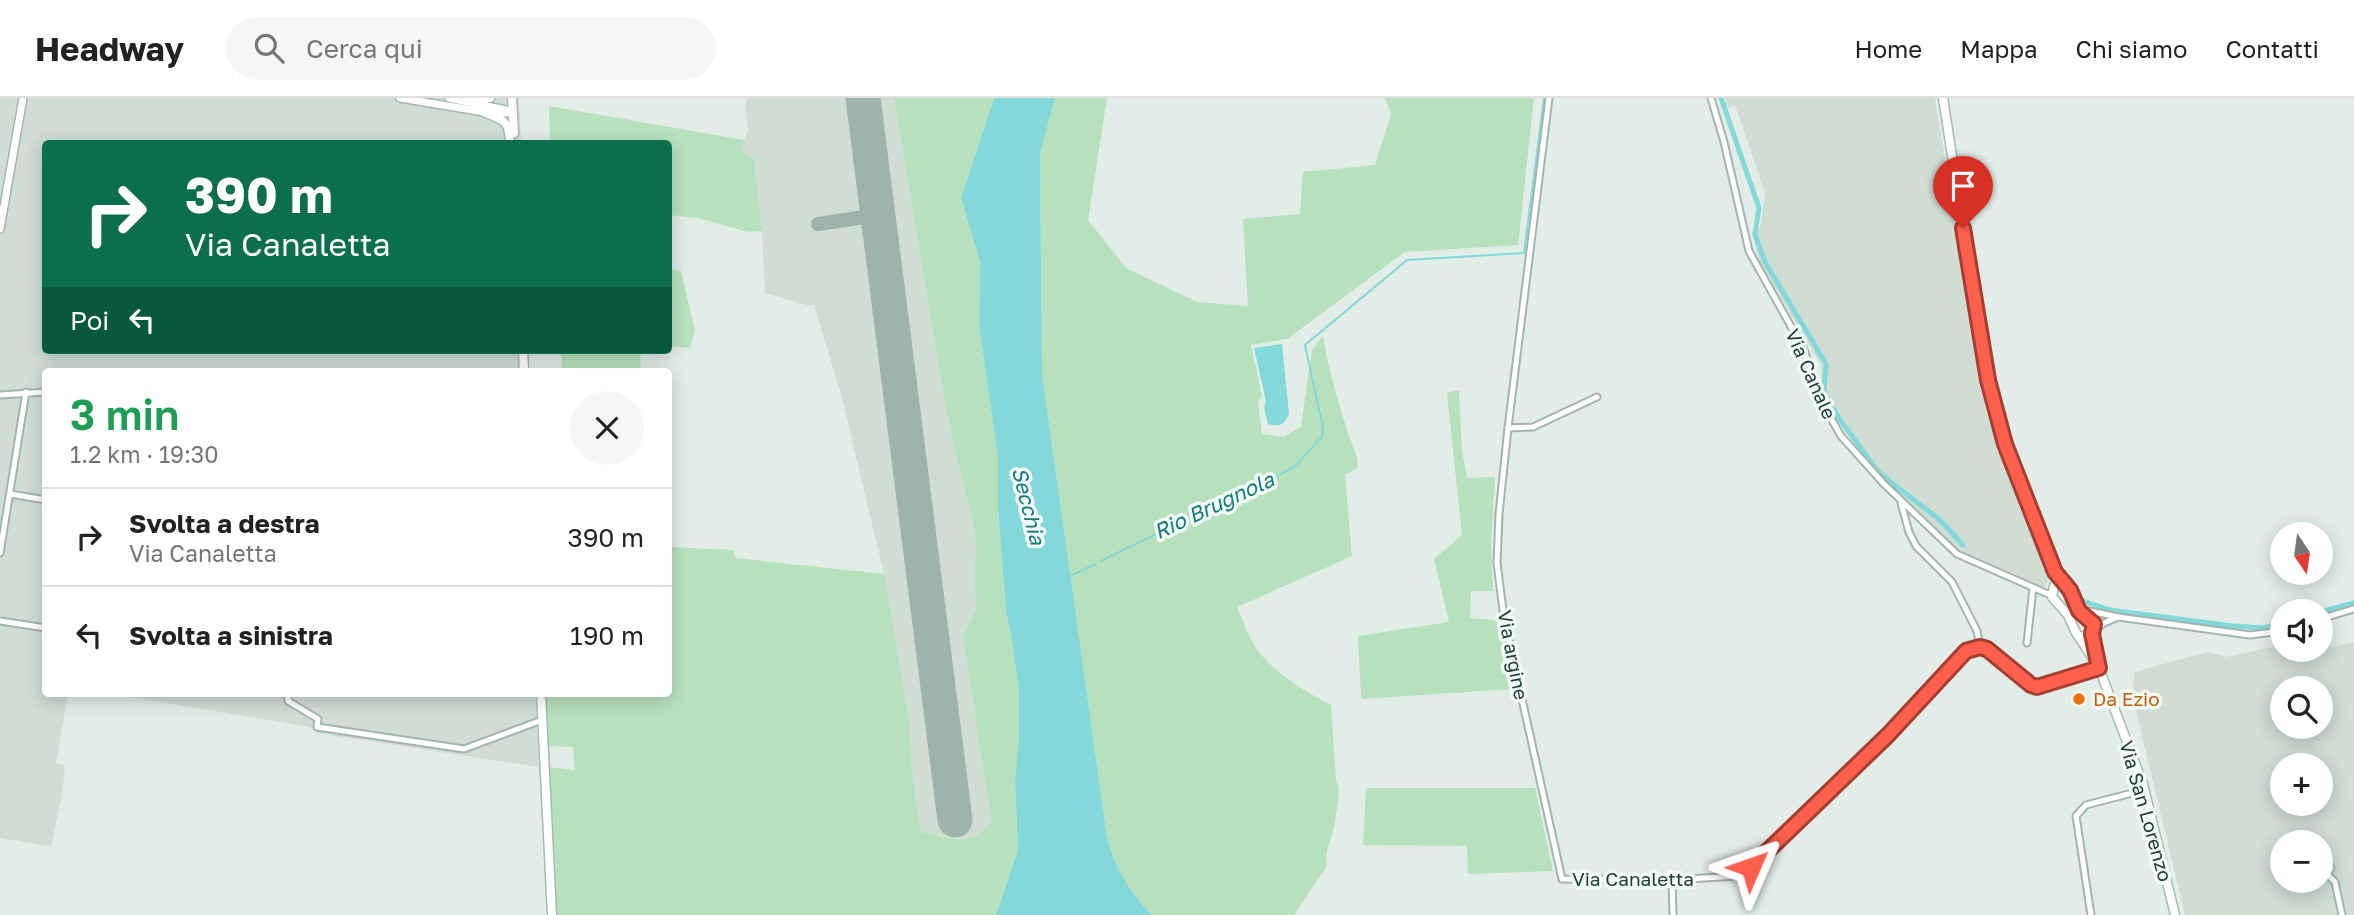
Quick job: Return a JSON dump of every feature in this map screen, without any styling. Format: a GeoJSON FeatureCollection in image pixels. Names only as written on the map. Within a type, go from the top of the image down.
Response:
{"type":"FeatureCollection","features":[{"type":"Feature","properties":{"kind":"main road"},"geometry":{"type":"LineString","coordinates":[[467,101],[490,98]]}},
{"type":"Feature","properties":{"kind":"main road"},"geometry":{"type":"LineString","coordinates":[[512,98],[512,140]]}},
{"type":"Feature","properties":{"kind":"main road"},"geometry":{"type":"LineString","coordinates":[[1943,98],[1993,401],[2015,475],[2055,572],[2070,590],[2077,608],[2094,624],[2099,668]]}},
{"type":"Feature","properties":{"kind":"main road"},"geometry":{"type":"LineString","coordinates":[[484,112],[506,123],[511,140]]}},
{"type":"Feature","properties":{"kind":"main road"},"geometry":{"type":"LineString","coordinates":[[2055,572],[2054,600],[2068,615],[2099,668]]}},
{"type":"Feature","properties":{"kind":"main road"},"geometry":{"type":"LineString","coordinates":[[2053,589],[2066,585]]}},
{"type":"Feature","properties":{"kind":"main road"},"geometry":{"type":"LineString","coordinates":[[2080,637],[2093,633]]}},
{"type":"Feature","properties":{"kind":"main road","name":"Via San Lorenzo"},"geometry":{"type":"LineString","coordinates":[[2099,668],[2144,790],[2175,915]]}},
{"type":"Feature","properties":{"kind":"main road"},"geometry":{"type":"LineString","coordinates":[[541,697],[552,915]]}},
{"type":"Feature","properties":{"kind":"street"},"geometry":{"type":"LineString","coordinates":[[0,229],[23,98]]}},
{"type":"Feature","properties":{"kind":"street"},"geometry":{"type":"LineString","coordinates":[[400,98],[484,112],[513,113]]}},
{"type":"Feature","properties":{"kind":"street"},"geometry":{"type":"LineString","coordinates":[[449,98],[513,113]]}},
{"type":"Feature","properties":{"kind":"street","name":"Via argine"},"geometry":{"type":"LineString","coordinates":[[1549,98],[1508,428],[1497,563],[1504,618],[1562,879]]}},
{"type":"Feature","properties":{"kind":"street","name":"Via Canale"},"geometry":{"type":"LineString","coordinates":[[1711,98],[1724,142],[1745,239],[1755,264],[1804,350],[1823,404],[1835,426],[1867,467],[1957,554],[2033,588],[2053,589]]}},
{"type":"Feature","properties":{"kind":"street"},"geometry":{"type":"LineString","coordinates":[[0,553],[26,392]]}},
{"type":"Feature","properties":{"kind":"street"},"geometry":{"type":"LineString","coordinates":[[0,394],[42,392]]}},
{"type":"Feature","properties":{"kind":"street"},"geometry":{"type":"LineString","coordinates":[[1508,428],[1533,427],[1597,397]]}},
{"type":"Feature","properties":{"kind":"street"},"geometry":{"type":"LineString","coordinates":[[10,494],[42,499]]}},
{"type":"Feature","properties":{"kind":"street"},"geometry":{"type":"LineString","coordinates":[[1900,500],[1916,546],[1952,582],[1977,631],[1980,647],[1993,653],[2034,686],[2047,685],[2099,668]]}},
{"type":"Feature","properties":{"kind":"street"},"geometry":{"type":"LineString","coordinates":[[2027,643],[2033,588]]}},
{"type":"Feature","properties":{"kind":"street"},"geometry":{"type":"LineString","coordinates":[[2077,608],[2089,613],[2250,635],[2270,632]]}},
{"type":"Feature","properties":{"kind":"street"},"geometry":{"type":"LineString","coordinates":[[2333,616],[2354,610]]}},
{"type":"Feature","properties":{"kind":"street"},"geometry":{"type":"LineString","coordinates":[[2093,633],[2104,623],[2118,617]]}},
{"type":"Feature","properties":{"kind":"street"},"geometry":{"type":"LineString","coordinates":[[0,621],[42,627]]}},
{"type":"Feature","properties":{"kind":"street","name":"Via Canaletta"},"geometry":{"type":"LineString","coordinates":[[1562,879],[1672,880],[1736,876],[1751,867],[1888,735],[1966,651],[1980,647]]}},
{"type":"Feature","properties":{"kind":"street"},"geometry":{"type":"LineString","coordinates":[[288,697],[288,701],[318,719],[317,727],[464,749],[542,720]]}},
{"type":"Feature","properties":{"kind":"street"},"geometry":{"type":"LineString","coordinates":[[2091,915],[2076,816],[2086,805],[2144,790]]}},
{"type":"Feature","properties":{"kind":"street"},"geometry":{"type":"LineString","coordinates":[[1672,880],[1672,915]]}},
{"type":"Feature","properties":{"kind":"street"},"geometry":{"type":"LineString","coordinates":[[2333,881],[2342,915]]}},
{"type":"Feature","properties":{"kind":"shaded area"},"geometry":{"type":"Polygon","coordinates":[[[0,98],[519,98],[521,140],[42,140],[42,354],[527,354],[528,368],[42,368],[42,697],[67,697],[56,763],[65,766],[51,847],[0,838],[0,98]]]}},
{"type":"Feature","properties":{"kind":"shaded area"},"geometry":{"type":"Polygon","coordinates":[[[747,98],[894,98],[940,375],[953,444],[973,521],[976,548],[976,609],[963,636],[991,821],[984,832],[969,840],[921,832],[912,771],[909,722],[884,574],[842,398],[814,305],[765,293],[754,158],[743,154],[742,145],[748,130],[745,106],[747,98]]]}},
{"type":"Feature","properties":{"kind":"shaded area"},"geometry":{"type":"Polygon","coordinates":[[[1725,98],[1935,98],[1987,414],[2050,575],[2044,589],[1964,555],[1877,474],[1828,405],[1822,391],[1821,365],[1760,263],[1752,232],[1760,229],[1765,193],[1735,105],[1728,108],[1725,98]]]}},
{"type":"Feature","properties":{"kind":"shaded area"},"geometry":{"type":"Polygon","coordinates":[[[2354,642],[2354,915],[2185,915],[2133,698],[2134,672],[2208,652],[2225,657],[2270,648],[2270,662],[2333,662],[2333,647],[2354,642]]]}},
{"type":"Feature","properties":{"kind":"shaded area"},"geometry":{"type":"Polygon","coordinates":[[[129,697],[535,697],[539,767],[316,733],[316,729],[129,697]]]}},
{"type":"Feature","properties":{"kind":"green space"},"geometry":{"type":"Polygon","coordinates":[[[894,98],[994,98],[961,198],[980,262],[979,325],[998,458],[998,508],[1006,612],[1019,689],[1015,781],[1018,850],[996,915],[556,915],[547,767],[575,770],[573,747],[547,746],[544,697],[672,697],[672,547],[734,550],[735,558],[884,574],[909,722],[912,771],[921,832],[951,838],[968,838],[977,836],[991,821],[963,636],[976,609],[973,521],[953,444],[894,98]]]}},
{"type":"Feature","properties":{"kind":"green space"},"geometry":{"type":"Polygon","coordinates":[[[1055,98],[1107,98],[1088,220],[1126,268],[1197,302],[1248,306],[1243,219],[1300,214],[1303,172],[1375,165],[1391,114],[1385,98],[1534,98],[1518,245],[1405,252],[1287,339],[1251,345],[1262,396],[1258,403],[1262,434],[1283,437],[1301,427],[1312,350],[1323,336],[1336,393],[1358,462],[1358,468],[1345,475],[1352,556],[1237,607],[1250,638],[1263,657],[1290,681],[1331,705],[1336,780],[1339,788],[1334,828],[1327,851],[1326,867],[1294,915],[1151,915],[1124,879],[1107,837],[1042,373],[1040,152],[1055,98]]]}},
{"type":"Feature","properties":{"kind":"green space"},"geometry":{"type":"Polygon","coordinates":[[[549,106],[744,140],[743,153],[754,158],[762,231],[748,232],[698,218],[672,215],[672,140],[550,140],[549,106]]]}},
{"type":"Feature","properties":{"kind":"green space"},"geometry":{"type":"Polygon","coordinates":[[[672,270],[681,271],[695,331],[690,348],[672,346],[672,270]]]}},
{"type":"Feature","properties":{"kind":"green space"},"geometry":{"type":"Polygon","coordinates":[[[561,354],[640,354],[641,368],[562,368],[561,354]]]}},
{"type":"Feature","properties":{"kind":"green space"},"geometry":{"type":"Polygon","coordinates":[[[1459,390],[1462,450],[1467,478],[1495,477],[1491,547],[1493,591],[1471,591],[1470,618],[1500,621],[1513,689],[1361,699],[1358,636],[1449,622],[1434,559],[1462,535],[1447,393],[1459,390]]]}},
{"type":"Feature","properties":{"kind":"green space"},"geometry":{"type":"Polygon","coordinates":[[[1366,788],[1535,788],[1553,871],[1468,874],[1467,846],[1363,845],[1366,788]]]}},
{"type":"Feature","properties":{"kind":"water","name":"Secchia"},"geometry":{"type":"Polygon","coordinates":[[[994,98],[1055,98],[1040,153],[1042,373],[1107,837],[1124,879],[1151,915],[996,915],[1018,850],[1015,781],[1019,689],[1006,612],[998,508],[998,458],[979,325],[980,262],[961,198],[994,98]]]}},
{"type":"Feature","properties":{"kind":"water"},"geometry":{"type":"Polygon","coordinates":[[[1282,344],[1289,414],[1283,423],[1276,425],[1268,424],[1264,408],[1266,401],[1254,348],[1282,344]]]}},
{"type":"Feature","properties":{"kind":"waterway","name":"Rio Brugnola"},"geometry":{"type":"LineString","coordinates":[[1101,561],[1219,503],[1224,498],[1246,495],[1295,466],[1322,437],[1323,428],[1305,345],[1407,260],[1524,253],[1544,98]]}},
{"type":"Feature","properties":{"kind":"waterway"},"geometry":{"type":"LineString","coordinates":[[1721,98],[1759,208],[1755,235],[1765,262],[1826,364],[1824,391],[1828,401],[1880,474],[1940,520],[1963,545]]}},
{"type":"Feature","properties":{"kind":"waterway","name":"Rio Brugnola"},"geometry":{"type":"LineString","coordinates":[[1072,575],[1096,564]]}},
{"type":"Feature","properties":{"kind":"waterway"},"geometry":{"type":"LineString","coordinates":[[2083,601],[2110,610],[2233,626],[2270,626]]}},
{"type":"Feature","properties":{"kind":"waterway"},"geometry":{"type":"LineString","coordinates":[[2333,609],[2354,603]]}},
{"type":"Feature","properties":{"kind":"taxiway"},"geometry":{"type":"LineString","coordinates":[[818,224],[878,215]]}},
{"type":"Feature","properties":{"kind":"runway"},"geometry":{"type":"LineString","coordinates":[[863,98],[955,820]]}},
{"type":"Feature","properties":{"kind":"place","name":"Da Ezio"},"geometry":{"type":"Point","coordinates":[2079,699]}},
{"type":"Feature","properties":{"kind":"route"},"geometry":{"type":"LineString","coordinates":[[1751,867],[1888,735],[1966,651],[1980,647],[1987,649],[2037,687],[2099,668],[2092,634],[2094,624],[2079,611],[2070,590],[2055,572],[2015,475],[1998,423],[1984,359],[1963,228]]}}]}
